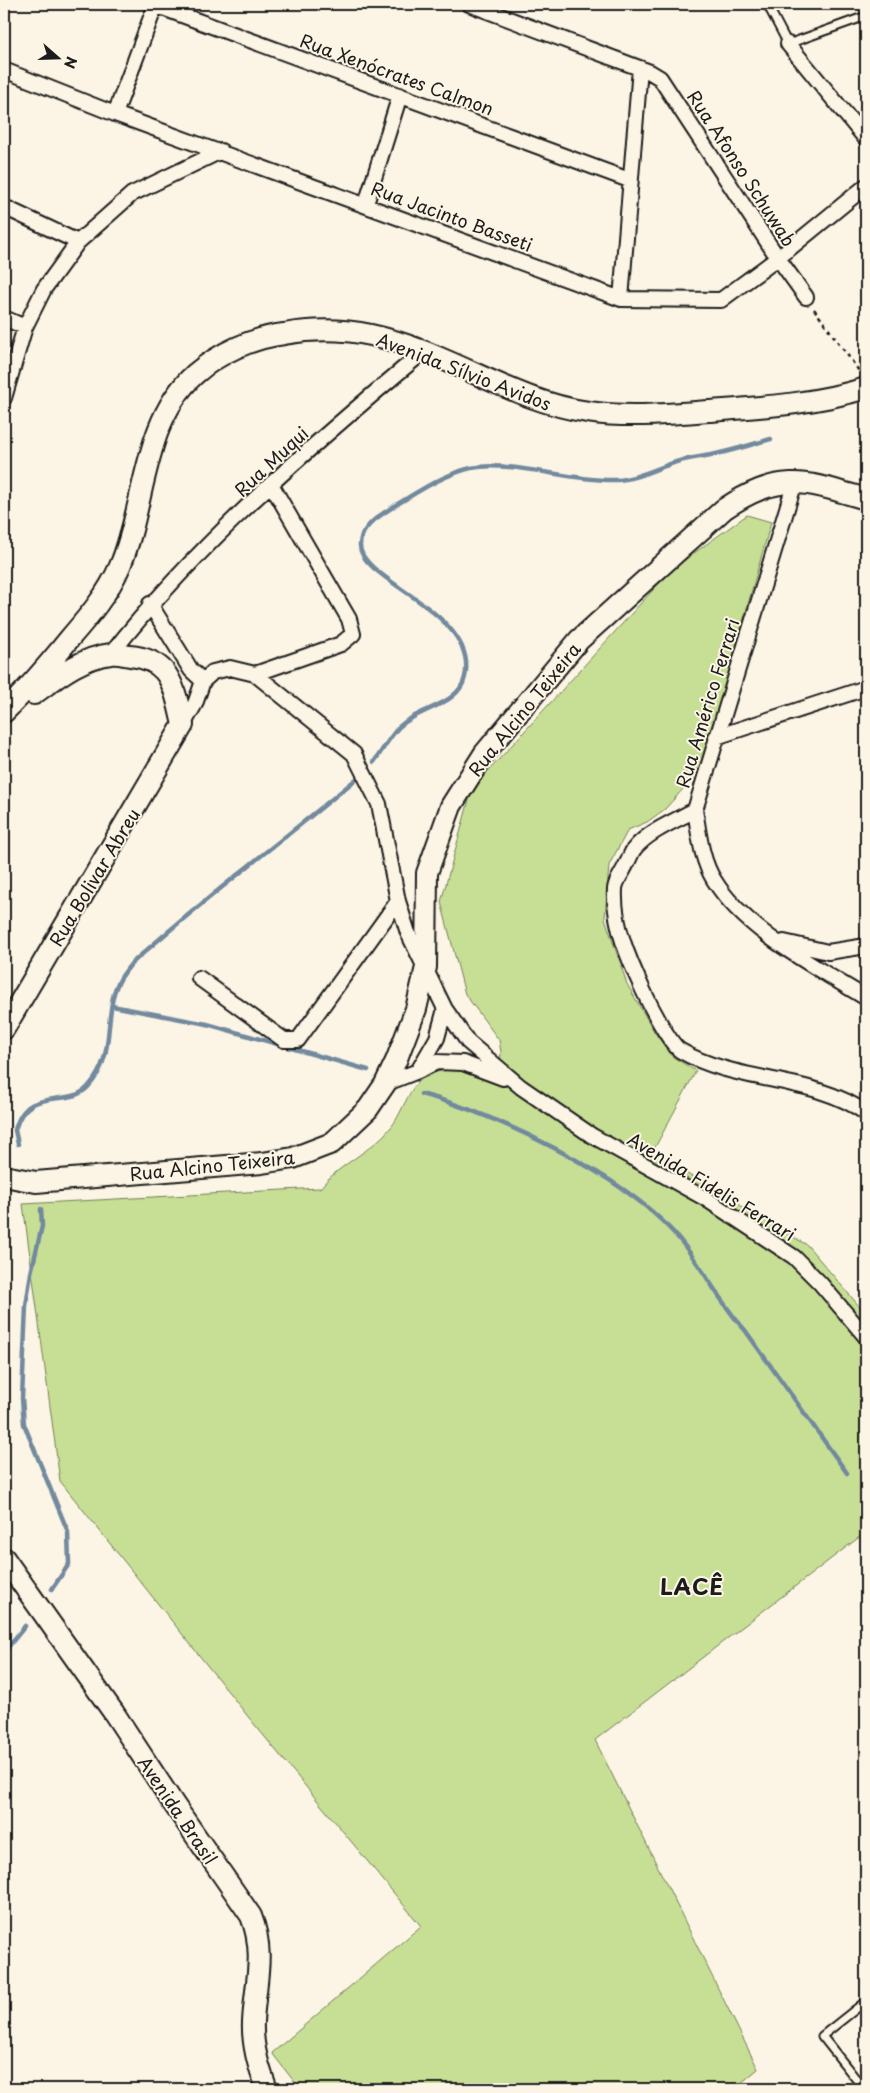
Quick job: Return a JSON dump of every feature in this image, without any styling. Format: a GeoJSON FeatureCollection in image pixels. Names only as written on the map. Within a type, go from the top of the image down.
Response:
{"type":"FeatureCollection","features":[{"type":"Feature","properties":{"kind":"main road","name":"Avenida Sílvio Avidos"},"geometry":{"type":"LineString","coordinates":[[4,712],[48,665],[111,585],[128,544],[160,428],[180,390],[195,374],[222,355],[259,339],[305,331],[330,330],[360,333],[423,352],[545,403],[589,412],[612,414],[686,412],[798,403],[864,381]]}},
{"type":"Feature","properties":{"kind":"main road","name":"Rua Alcino Teixeira"},"geometry":{"type":"LineString","coordinates":[[4,1176],[36,1182],[293,1158],[332,1143],[368,1109],[385,1084],[411,1027],[426,967],[427,874],[451,806],[484,754],[579,640],[724,509],[762,487],[778,482],[795,482],[821,486],[866,499]]}},
{"type":"Feature","properties":{"kind":"main road"},"geometry":{"type":"LineString","coordinates":[[4,716],[63,673],[87,661],[111,654],[139,657],[152,662],[164,672],[174,694],[183,725]]}},
{"type":"Feature","properties":{"kind":"main road","name":"Rua Bolivar Abreu"},"geometry":{"type":"LineString","coordinates":[[4,1029],[183,725]]}},
{"type":"Feature","properties":{"kind":"main road","name":"Avenida Brasil"},"geometry":{"type":"LineString","coordinates":[[4,1558],[114,1713],[252,1916],[259,1936],[260,1958],[253,2024],[260,2073],[267,2089]]}},
{"type":"Feature","properties":{"kind":"street"},"geometry":{"type":"LineString","coordinates":[[115,114],[155,4]]}},
{"type":"Feature","properties":{"kind":"street","name":"Rua Xenócrates Calmon"},"geometry":{"type":"LineString","coordinates":[[155,4],[629,180]]}},
{"type":"Feature","properties":{"kind":"street","name":"Rua Afonso Schuwab"},"geometry":{"type":"LineString","coordinates":[[469,4],[640,68],[660,78],[806,298]]}},
{"type":"Feature","properties":{"kind":"street"},"geometry":{"type":"LineString","coordinates":[[788,44],[866,139]]}},
{"type":"Feature","properties":{"kind":"street"},"geometry":{"type":"LineString","coordinates":[[621,299],[629,180],[640,68]]}},
{"type":"Feature","properties":{"kind":"street","name":"Rua Jacinto Basseti"},"geometry":{"type":"LineString","coordinates":[[4,70],[115,114],[366,204],[621,299],[721,300],[778,258],[866,186]]}},
{"type":"Feature","properties":{"kind":"street"},"geometry":{"type":"LineString","coordinates":[[366,204],[400,95]]}},
{"type":"Feature","properties":{"kind":"street"},"geometry":{"type":"LineString","coordinates":[[4,398],[25,327],[44,289],[78,242],[132,194],[221,151]]}},
{"type":"Feature","properties":{"kind":"street"},"geometry":{"type":"LineString","coordinates":[[4,207],[78,242]]}},
{"type":"Feature","properties":{"kind":"street"},"geometry":{"type":"LineString","coordinates":[[4,318],[25,327]]}},
{"type":"Feature","properties":{"kind":"street","name":"Rua Muqui"},"geometry":{"type":"LineString","coordinates":[[111,654],[150,604],[271,484],[423,352]]}},
{"type":"Feature","properties":{"kind":"street","name":"Rua Américo Ferrari"},"geometry":{"type":"LineString","coordinates":[[795,482],[695,810],[658,829],[634,849],[615,888],[618,920],[629,958],[652,1009],[679,1050],[706,1062],[739,1072],[827,1094],[853,1103],[866,1113]]}},
{"type":"Feature","properties":{"kind":"street"},"geometry":{"type":"LineString","coordinates":[[183,725],[195,704],[203,681],[213,672],[230,668],[255,674],[341,644],[352,634],[349,619],[271,484]]}},
{"type":"Feature","properties":{"kind":"street"},"geometry":{"type":"LineString","coordinates":[[150,604],[191,670],[203,681]]}},
{"type":"Feature","properties":{"kind":"street"},"geometry":{"type":"LineString","coordinates":[[164,672],[191,670]]}},
{"type":"Feature","properties":{"kind":"street","name":"Avenida Fidelis Ferrari"},"geometry":{"type":"LineString","coordinates":[[255,674],[354,754],[379,804],[398,901],[408,933],[445,1009],[468,1042],[520,1087],[591,1136],[706,1199],[794,1257],[820,1283],[866,1337]]}},
{"type":"Feature","properties":{"kind":"street"},"geometry":{"type":"LineString","coordinates":[[716,737],[866,688]]}},
{"type":"Feature","properties":{"kind":"street"},"geometry":{"type":"LineString","coordinates":[[695,810],[701,850],[713,879],[741,914],[776,940],[866,998]]}},
{"type":"Feature","properties":{"kind":"street"},"geometry":{"type":"LineString","coordinates":[[199,978],[284,1040],[298,1040],[398,901]]}},
{"type":"Feature","properties":{"kind":"street"},"geometry":{"type":"LineString","coordinates":[[776,940],[828,952],[866,946]]}},
{"type":"Feature","properties":{"kind":"street"},"geometry":{"type":"LineString","coordinates":[[418,1071],[437,1038],[445,1009]]}},
{"type":"Feature","properties":{"kind":"street","name":"Avenida Fidelis Ferrari"},"geometry":{"type":"LineString","coordinates":[[385,1084],[437,1062],[463,1063],[490,1072],[520,1087]]}},
{"type":"Feature","properties":{"kind":"lane"},"geometry":{"type":"LineString","coordinates":[[767,4],[788,44],[866,16]]}},
{"type":"Feature","properties":{"kind":"lane"},"geometry":{"type":"LineString","coordinates":[[864,2089],[822,2036],[866,2000]]}},
{"type":"Feature","properties":{"kind":"path"},"geometry":{"type":"LineString","coordinates":[[806,298],[864,381]]}},
{"type":"Feature","properties":{"kind":"green space"},"geometry":{"type":"Polygon","coordinates":[[[747,515],[771,522],[702,768],[665,809],[647,822],[628,830],[609,865],[605,918],[627,984],[655,1033],[673,1057],[696,1071],[652,1153],[807,1245],[866,1314],[866,1532],[595,1740],[758,2069],[734,2089],[300,2089],[272,2053],[421,1926],[250,1719],[60,1481],[23,1204],[320,1188],[337,1171],[384,1135],[396,1120],[415,1085],[425,1076],[442,1071],[482,1069],[500,1065],[501,1052],[499,1040],[465,994],[441,902],[472,789],[672,569],[747,515]]]}},
{"type":"Feature","properties":{"kind":"waterway"},"geometry":{"type":"LineString","coordinates":[[374,762],[398,728],[406,721],[446,701],[461,687],[465,677],[465,654],[455,634],[438,616],[378,571],[365,558],[360,545],[361,538],[373,521],[432,484],[452,474],[471,468],[487,466],[505,467],[582,478],[618,480],[640,475],[669,464],[771,439]]}},
{"type":"Feature","properties":{"kind":"waterway"},"geometry":{"type":"LineString","coordinates":[[18,1144],[15,1130],[21,1116],[29,1107],[38,1102],[70,1097],[80,1093],[88,1087],[96,1076],[105,1054],[114,993],[123,974],[131,964],[355,780]]}},
{"type":"Feature","properties":{"kind":"waterway"},"geometry":{"type":"LineString","coordinates":[[112,1006],[207,1024],[368,1070]]}},
{"type":"Feature","properties":{"kind":"waterway"},"geometry":{"type":"LineString","coordinates":[[421,1094],[484,1116],[556,1149],[623,1189],[651,1210],[673,1232],[692,1256],[847,1473]]}},
{"type":"Feature","properties":{"kind":"waterway"},"geometry":{"type":"LineString","coordinates":[[41,1209],[42,1226],[31,1273],[26,1306],[22,1398],[24,1424],[68,1532],[69,1564],[52,1589]]}},
{"type":"Feature","properties":{"kind":"waterway"},"geometry":{"type":"LineString","coordinates":[[4,1652],[25,1626]]}},
{"type":"Feature","properties":{"kind":"district","name":"LACÊ"},"geometry":{"type":"Point","coordinates":[692,1585]}}]}
